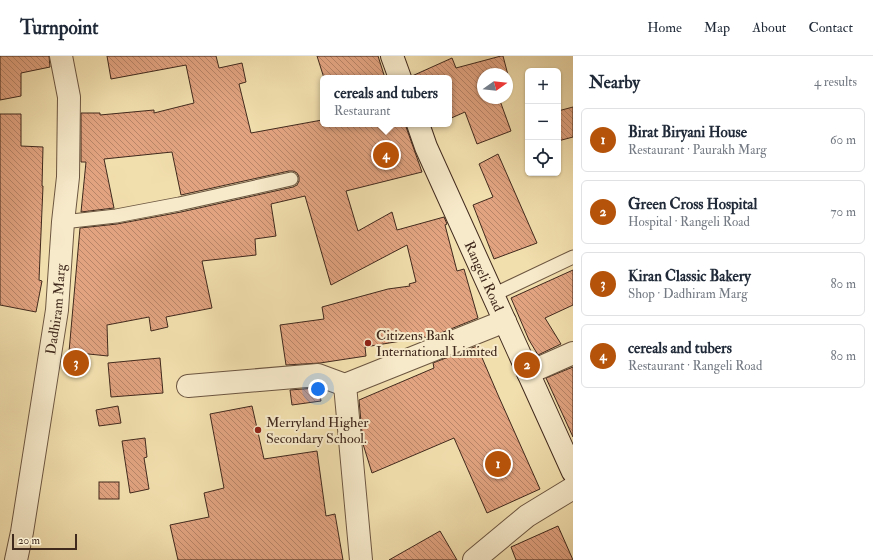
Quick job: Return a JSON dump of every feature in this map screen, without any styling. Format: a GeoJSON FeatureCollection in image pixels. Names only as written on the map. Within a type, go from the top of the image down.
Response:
{"type":"FeatureCollection","features":[{"type":"Feature","properties":{"kind":"street","name":"Dadhiram Marg"},"geometry":{"type":"LineString","coordinates":[[16,560],[22,532],[57,310],[63,222],[68,177],[69,97],[61,56]]}},
{"type":"Feature","properties":{"kind":"street"},"geometry":{"type":"LineString","coordinates":[[392,56],[399,75]]}},
{"type":"Feature","properties":{"kind":"street","name":"Rangeli Road"},"geometry":{"type":"LineString","coordinates":[[419,127],[426,147],[573,472]]}},
{"type":"Feature","properties":{"kind":"street"},"geometry":{"type":"LineString","coordinates":[[188,386],[318,375],[345,385],[505,321]]}},
{"type":"Feature","properties":{"kind":"street"},"geometry":{"type":"LineString","coordinates":[[528,373],[573,353]]}},
{"type":"Feature","properties":{"kind":"street"},"geometry":{"type":"LineString","coordinates":[[345,385],[360,560]]}},
{"type":"Feature","properties":{"kind":"street"},"geometry":{"type":"LineString","coordinates":[[474,560],[527,516],[573,488]]}},
{"type":"Feature","properties":{"kind":"lane"},"geometry":{"type":"LineString","coordinates":[[63,222],[116,216],[179,204],[291,179]]}},
{"type":"Feature","properties":{"kind":"lane"},"geometry":{"type":"LineString","coordinates":[[493,295],[573,257]]}},
{"type":"Feature","properties":{"kind":"building"},"geometry":{"type":"Polygon","coordinates":[[[0,56],[49,56],[50,67],[21,73],[21,96],[0,100],[0,56]]]}},
{"type":"Feature","properties":{"kind":"building"},"geometry":{"type":"Polygon","coordinates":[[[107,56],[216,56],[219,68],[242,63],[246,82],[239,84],[251,133],[320,120],[320,127],[406,127],[422,172],[346,191],[358,231],[392,212],[397,230],[444,217],[447,224],[445,225],[457,271],[464,269],[478,318],[426,339],[425,337],[365,347],[366,356],[320,363],[286,365],[280,325],[324,319],[322,307],[388,289],[410,286],[409,284],[416,282],[407,245],[331,285],[305,196],[271,204],[276,236],[255,239],[256,255],[202,261],[212,308],[166,317],[168,327],[151,331],[149,317],[107,325],[108,356],[69,352],[80,228],[117,224],[181,212],[293,187],[297,185],[299,181],[297,173],[289,171],[181,195],[172,152],[104,159],[114,208],[81,212],[86,162],[81,162],[81,113],[100,113],[100,115],[154,110],[154,113],[194,103],[186,65],[111,79],[107,56]]]}},
{"type":"Feature","properties":{"kind":"building"},"geometry":{"type":"Polygon","coordinates":[[[317,56],[378,56],[384,75],[323,75],[317,56]]]}},
{"type":"Feature","properties":{"kind":"building"},"geometry":{"type":"Polygon","coordinates":[[[503,56],[506,68],[477,68],[477,104],[501,104],[511,131],[477,144],[465,112],[452,118],[452,75],[414,75],[452,58],[456,68],[503,56]]]}},
{"type":"Feature","properties":{"kind":"building"},"geometry":{"type":"Polygon","coordinates":[[[573,107],[573,137],[561,140],[561,140],[561,110],[573,107]]]}},
{"type":"Feature","properties":{"kind":"building"},"geometry":{"type":"Polygon","coordinates":[[[0,114],[21,114],[21,146],[43,147],[39,280],[42,281],[36,312],[0,305],[0,114]]]}},
{"type":"Feature","properties":{"kind":"building"},"geometry":{"type":"Polygon","coordinates":[[[498,154],[537,243],[494,259],[473,205],[493,197],[479,164],[498,154]]]}},
{"type":"Feature","properties":{"kind":"building"},"geometry":{"type":"Polygon","coordinates":[[[573,270],[573,305],[545,318],[561,344],[538,355],[529,340],[511,298],[573,270]]]}},
{"type":"Feature","properties":{"kind":"building"},"geometry":{"type":"Polygon","coordinates":[[[477,346],[540,489],[487,513],[454,438],[372,473],[363,444],[359,400],[434,368],[433,363],[477,346]]]}},
{"type":"Feature","properties":{"kind":"building"},"geometry":{"type":"Polygon","coordinates":[[[160,358],[163,393],[111,397],[108,363],[160,358]]]}},
{"type":"Feature","properties":{"kind":"building"},"geometry":{"type":"Polygon","coordinates":[[[573,367],[573,437],[546,378],[573,367]]]}},
{"type":"Feature","properties":{"kind":"building"},"geometry":{"type":"Polygon","coordinates":[[[319,389],[321,401],[292,405],[290,390],[319,389]]]}},
{"type":"Feature","properties":{"kind":"building"},"geometry":{"type":"Polygon","coordinates":[[[118,406],[121,423],[99,426],[96,410],[118,406]]]}},
{"type":"Feature","properties":{"kind":"building"},"geometry":{"type":"Polygon","coordinates":[[[252,406],[264,459],[317,451],[326,516],[335,514],[343,560],[178,560],[170,525],[209,517],[204,493],[224,488],[210,414],[252,406]]]}},
{"type":"Feature","properties":{"kind":"building"},"geometry":{"type":"Polygon","coordinates":[[[145,438],[147,457],[144,458],[149,489],[130,493],[122,441],[145,438]]]}},
{"type":"Feature","properties":{"kind":"building"},"geometry":{"type":"Polygon","coordinates":[[[99,482],[119,482],[119,499],[99,499],[99,482]]]}},
{"type":"Feature","properties":{"kind":"building"},"geometry":{"type":"Polygon","coordinates":[[[558,526],[573,560],[516,560],[511,547],[558,526]]]}},
{"type":"Feature","properties":{"kind":"building"},"geometry":{"type":"Polygon","coordinates":[[[440,531],[457,560],[389,560],[440,531]]]}},
{"type":"Feature","properties":{"kind":"place","name":"cereals and tubers"},"geometry":{"type":"Point","coordinates":[386,155]}},
{"type":"Feature","properties":{"kind":"place","name":"Citizens Bank International Limited"},"geometry":{"type":"Point","coordinates":[368,343]}},
{"type":"Feature","properties":{"kind":"place","name":"Kiran Classic Bakery"},"geometry":{"type":"Point","coordinates":[76,363]}},
{"type":"Feature","properties":{"kind":"place","name":"Green Cross Hospital"},"geometry":{"type":"Point","coordinates":[527,365]}},
{"type":"Feature","properties":{"kind":"place","name":"Merryland Higher Secondary School."},"geometry":{"type":"Point","coordinates":[258,430]}},
{"type":"Feature","properties":{"kind":"place","name":"Birat Biryani House"},"geometry":{"type":"Point","coordinates":[498,464]}}]}
